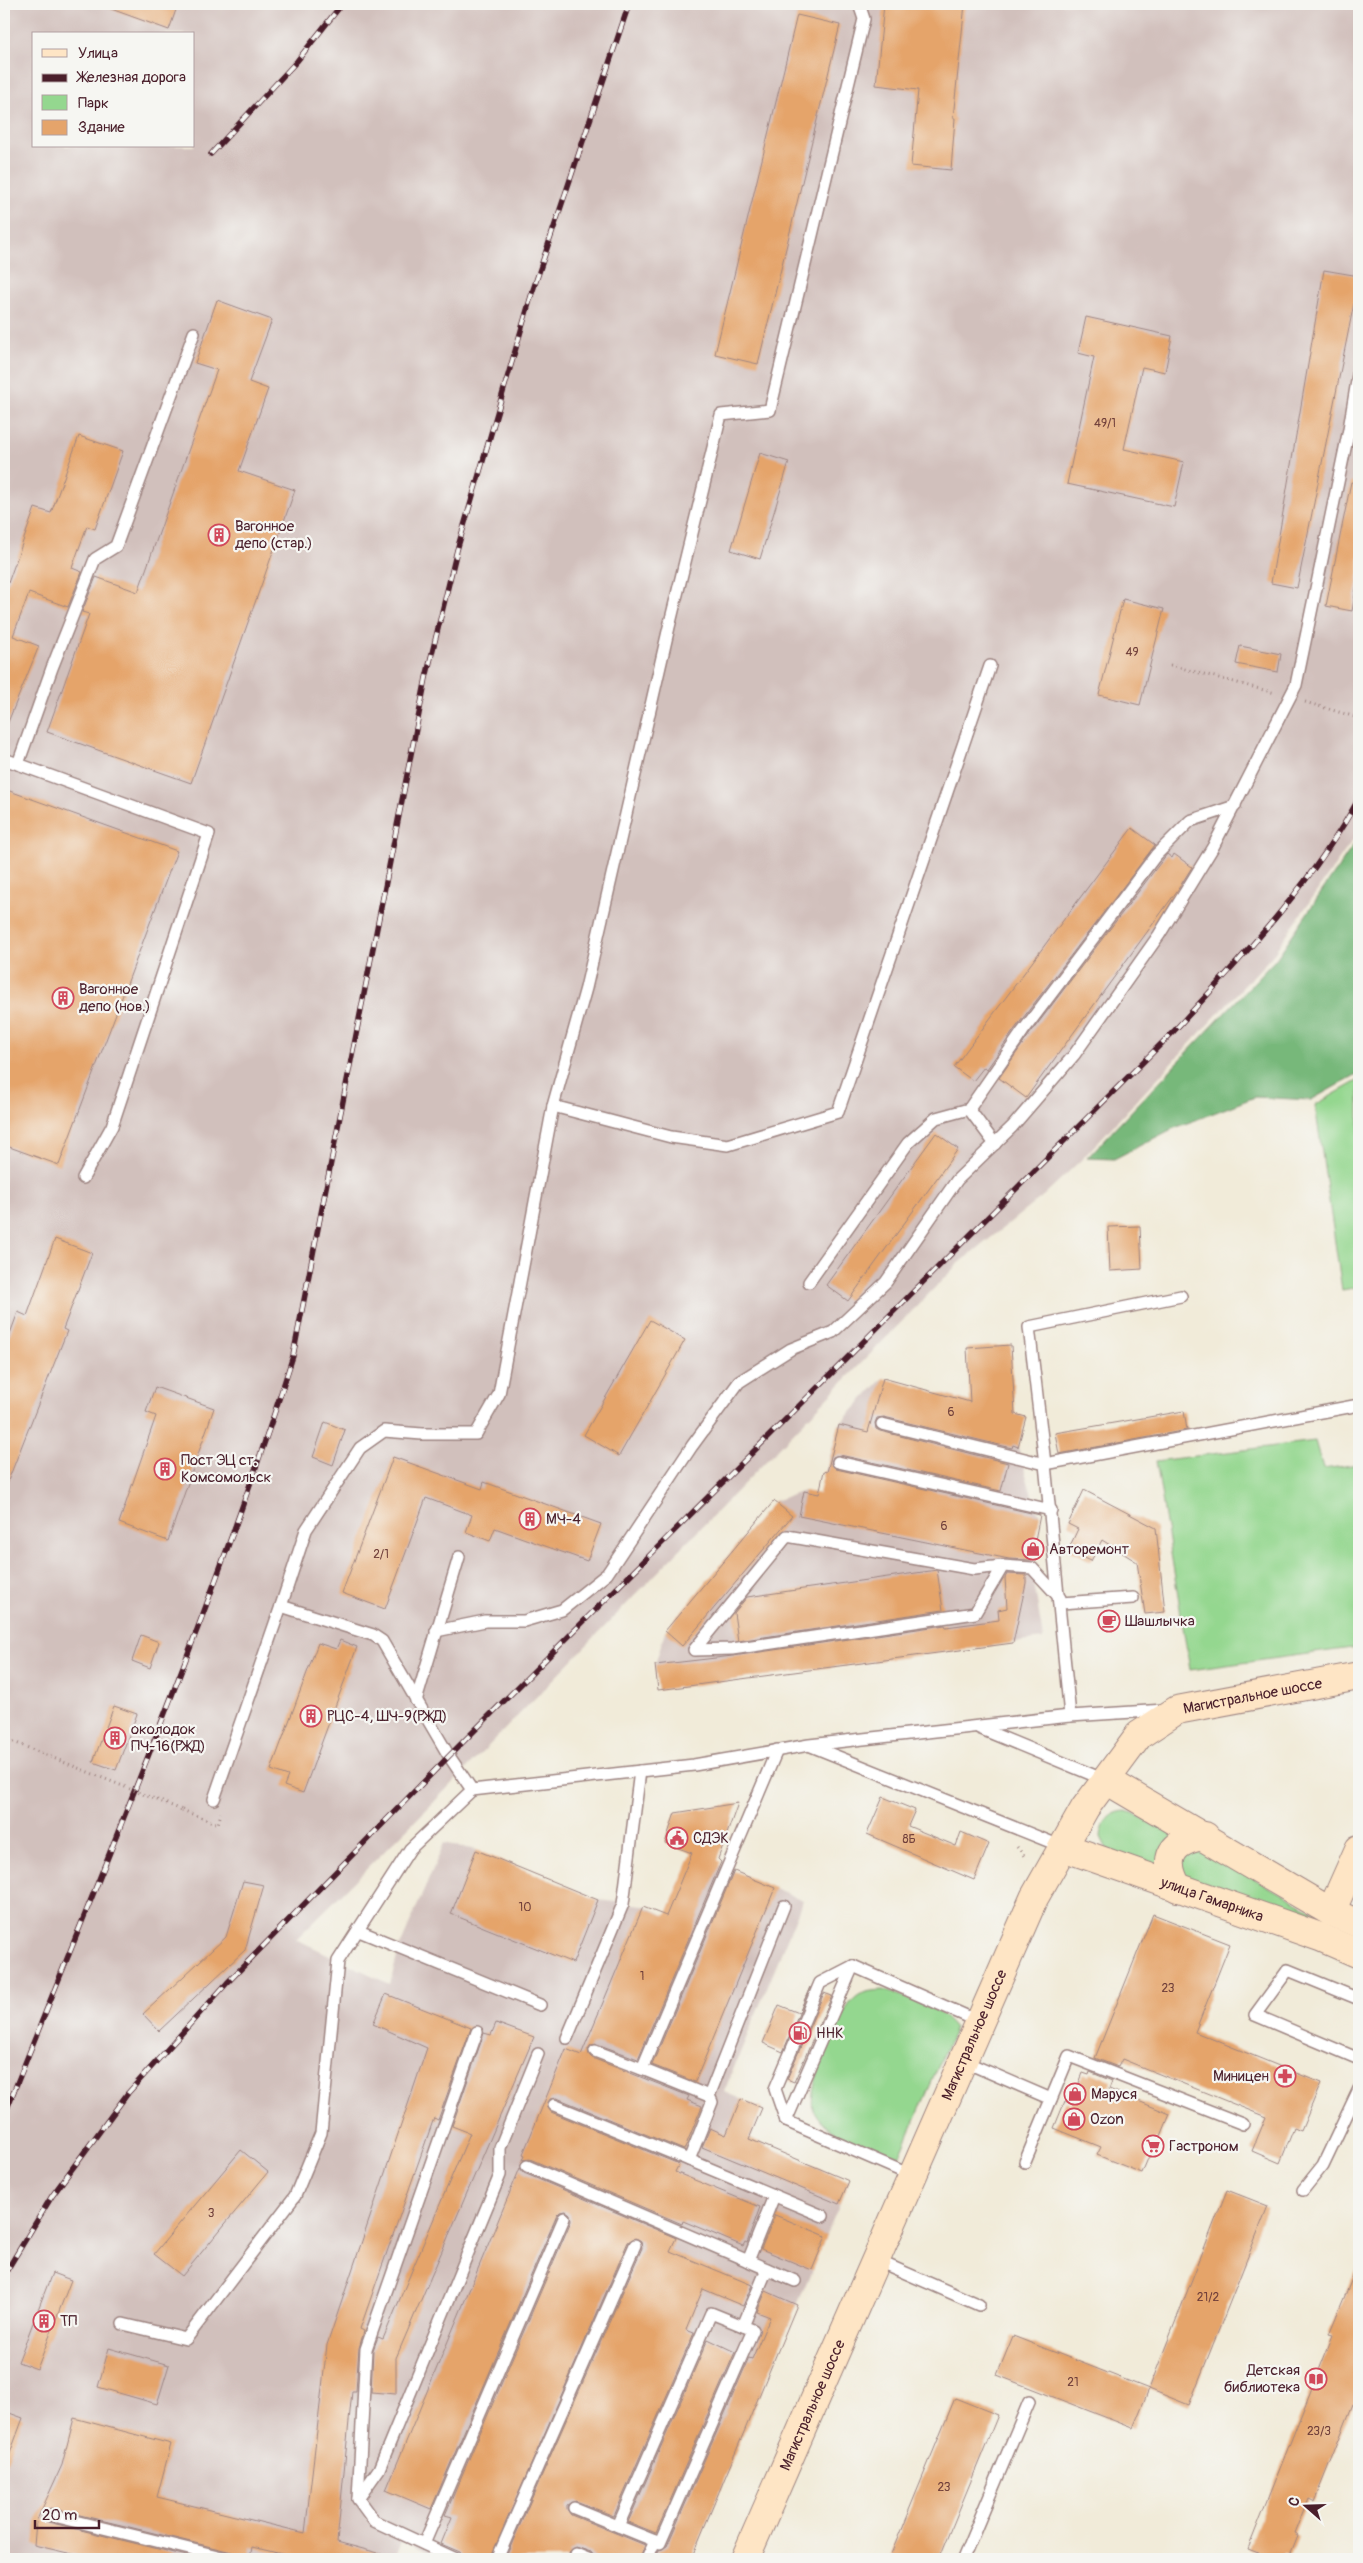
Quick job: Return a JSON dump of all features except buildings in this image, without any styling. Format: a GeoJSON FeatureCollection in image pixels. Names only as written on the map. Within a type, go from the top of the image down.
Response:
{"type":"FeatureCollection","features":[{"type":"Feature","properties":{"kind":"main road","name":"Магистральное шоссе"},"geometry":{"type":"LineString","coordinates":[[745,2559],[1034,1898],[1085,1808],[1139,1736],[1177,1710],[1359,1676]]}},
{"type":"Feature","properties":{"kind":"main road"},"geometry":{"type":"LineString","coordinates":[[1106,1780],[1205,1836],[1331,1912],[1359,1924]]}},
{"type":"Feature","properties":{"kind":"main road"},"geometry":{"type":"LineString","coordinates":[[1178,1888],[1171,1876],[1170,1862],[1174,1849],[1186,1839],[1205,1836]]}},
{"type":"Feature","properties":{"kind":"main road","name":"улица Гамарника"},"geometry":{"type":"LineString","coordinates":[[1063,1847],[1320,1937],[1359,1954]]}},
{"type":"Feature","properties":{"kind":"main road"},"geometry":{"type":"LineString","coordinates":[[1331,1912],[1359,1849]]}},
{"type":"Feature","properties":{"kind":"lane"},"geometry":{"type":"LineString","coordinates":[[214,1799],[306,1530],[360,1448],[384,1431],[422,1434],[476,1434],[499,1394],[553,1106],[586,988],[666,636],[722,415],[770,410],[864,19],[859,4]]}},
{"type":"Feature","properties":{"kind":"lane"},"geometry":{"type":"LineString","coordinates":[[18,764],[94,559],[116,546],[194,333]]}},
{"type":"Feature","properties":{"kind":"lane"},"geometry":{"type":"LineString","coordinates":[[436,1630],[485,1621],[524,1621],[562,1610],[607,1574],[692,1446],[739,1382],[791,1349],[833,1332],[886,1282],[957,1180],[1012,1127],[1074,1055],[1160,935],[1234,806],[1296,685],[1359,369]]}},
{"type":"Feature","properties":{"kind":"lane"},"geometry":{"type":"LineString","coordinates":[[553,1106],[671,1137],[728,1145],[838,1112],[990,666]]}},
{"type":"Feature","properties":{"kind":"lane"},"geometry":{"type":"LineString","coordinates":[[4,758],[209,834],[112,1126],[83,1178]]}},
{"type":"Feature","properties":{"kind":"lane"},"geometry":{"type":"LineString","coordinates":[[808,1282],[908,1143],[936,1118],[969,1109],[1023,1030],[1156,855],[1190,821],[1234,806]]}},
{"type":"Feature","properties":{"kind":"lane"},"geometry":{"type":"LineString","coordinates":[[969,1109],[995,1144]]}},
{"type":"Feature","properties":{"kind":"lane"},"geometry":{"type":"LineString","coordinates":[[1070,1716],[1051,1510],[1029,1326],[1181,1296]]}},
{"type":"Feature","properties":{"kind":"lane"},"geometry":{"type":"LineString","coordinates":[[882,1424],[1045,1464],[1359,1404]]}},
{"type":"Feature","properties":{"kind":"lane"},"geometry":{"type":"LineString","coordinates":[[838,1462],[1051,1510]]}},
{"type":"Feature","properties":{"kind":"lane"},"geometry":{"type":"LineString","coordinates":[[1003,1566],[975,1613],[732,1649],[694,1650],[788,1536],[974,1569],[1003,1566],[1032,1568],[1060,1601]]}},
{"type":"Feature","properties":{"kind":"lane"},"geometry":{"type":"LineString","coordinates":[[416,1701],[459,1557]]}},
{"type":"Feature","properties":{"kind":"lane"},"geometry":{"type":"LineString","coordinates":[[1060,1601],[1133,1598]]}},
{"type":"Feature","properties":{"kind":"lane"},"geometry":{"type":"LineString","coordinates":[[281,1606],[372,1635],[382,1641],[416,1701],[472,1790]]}},
{"type":"Feature","properties":{"kind":"lane"},"geometry":{"type":"LineString","coordinates":[[123,2324],[186,2338],[295,2196],[321,2133],[338,1961],[410,1849],[472,1790],[694,1765],[809,1745],[977,1728],[1070,1716],[1177,1710]]}},
{"type":"Feature","properties":{"kind":"lane"},"geometry":{"type":"LineString","coordinates":[[977,1728],[1106,1780]]}},
{"type":"Feature","properties":{"kind":"lane"},"geometry":{"type":"LineString","coordinates":[[809,1745],[1063,1847]]}},
{"type":"Feature","properties":{"kind":"lane"},"geometry":{"type":"LineString","coordinates":[[642,2069],[777,1750]]}},
{"type":"Feature","properties":{"kind":"lane"},"geometry":{"type":"LineString","coordinates":[[567,2038],[624,1904],[640,1771]]}},
{"type":"Feature","properties":{"kind":"lane"},"geometry":{"type":"LineString","coordinates":[[709,2096],[784,1906]]}},
{"type":"Feature","properties":{"kind":"lane"},"geometry":{"type":"LineString","coordinates":[[359,1931],[540,2005]]}},
{"type":"Feature","properties":{"kind":"lane"},"geometry":{"type":"LineString","coordinates":[[853,1966],[980,2022]]}},
{"type":"Feature","properties":{"kind":"lane"},"geometry":{"type":"LineString","coordinates":[[786,2121],[853,1966]]}},
{"type":"Feature","properties":{"kind":"lane"},"geometry":{"type":"LineString","coordinates":[[853,1966],[820,1983],[775,2089],[786,2121],[913,2176]]}},
{"type":"Feature","properties":{"kind":"lane"},"geometry":{"type":"LineString","coordinates":[[1359,1999],[1288,1970],[1255,2015],[1359,2059]]}},
{"type":"Feature","properties":{"kind":"lane"},"geometry":{"type":"LineString","coordinates":[[456,2559],[374,2521],[358,2499],[366,2349],[477,2032]]}},
{"type":"Feature","properties":{"kind":"lane"},"geometry":{"type":"LineString","coordinates":[[595,2051],[709,2096],[712,2102],[688,2160]]}},
{"type":"Feature","properties":{"kind":"lane"},"geometry":{"type":"LineString","coordinates":[[358,2499],[379,2469],[500,2175],[500,2148],[538,2054]]}},
{"type":"Feature","properties":{"kind":"lane"},"geometry":{"type":"LineString","coordinates":[[1025,2162],[1069,2056],[1243,2124]]}},
{"type":"Feature","properties":{"kind":"lane"},"geometry":{"type":"LineString","coordinates":[[963,2061],[1051,2099]]}},
{"type":"Feature","properties":{"kind":"lane"},"geometry":{"type":"LineString","coordinates":[[1303,2190],[1323,2165],[1359,2089]]}},
{"type":"Feature","properties":{"kind":"lane"},"geometry":{"type":"LineString","coordinates":[[554,2105],[823,2216]]}},
{"type":"Feature","properties":{"kind":"lane"},"geometry":{"type":"LineString","coordinates":[[527,2166],[795,2281]]}},
{"type":"Feature","properties":{"kind":"lane"},"geometry":{"type":"LineString","coordinates":[[748,2260],[774,2196]]}},
{"type":"Feature","properties":{"kind":"lane"},"geometry":{"type":"LineString","coordinates":[[424,2544],[564,2218]]}},
{"type":"Feature","properties":{"kind":"lane"},"geometry":{"type":"LineString","coordinates":[[497,2559],[634,2245]]}},
{"type":"Feature","properties":{"kind":"lane"},"geometry":{"type":"LineString","coordinates":[[876,2260],[979,2305]]}},
{"type":"Feature","properties":{"kind":"lane"},"geometry":{"type":"LineString","coordinates":[[743,2326],[767,2269]]}},
{"type":"Feature","properties":{"kind":"lane"},"geometry":{"type":"LineString","coordinates":[[574,2508],[618,2526],[660,2543],[752,2330],[711,2314],[618,2526]]}},
{"type":"Feature","properties":{"kind":"lane"},"geometry":{"type":"LineString","coordinates":[[963,2559],[1029,2402]]}},
{"type":"Feature","properties":{"kind":"lane"},"geometry":{"type":"LineString","coordinates":[[50,2515],[230,2559]]}},
{"type":"Feature","properties":{"kind":"lane"},"geometry":{"type":"LineString","coordinates":[[647,2559],[655,2541]]}},
{"type":"Feature","properties":{"kind":"lane"},"geometry":{"type":"LineString","coordinates":[[576,2554],[588,2559]]}},
{"type":"Feature","properties":{"kind":"path"},"geometry":{"type":"LineString","coordinates":[[1170,665],[1290,697],[1359,718]]}},
{"type":"Feature","properties":{"kind":"path"},"geometry":{"type":"LineString","coordinates":[[4,1738],[218,1824]]}},
{"type":"Feature","properties":{"kind":"shaded area"},"geometry":{"type":"Polygon","coordinates":[[[4,4],[1359,4],[1359,831],[1271,957],[1080,1161],[1044,1195],[957,1265],[431,1805],[296,1939],[390,1984],[399,1949],[444,1843],[476,1850],[598,1900],[643,1905],[666,1916],[716,1864],[803,1900],[724,2092],[762,2108],[750,2139],[849,2181],[691,2559],[442,2559],[403,2541],[394,2559],[4,2559],[4,4]]]}},
{"type":"Feature","properties":{"kind":"shaded area"},"geometry":{"type":"Polygon","coordinates":[[[883,1378],[1026,1417],[1018,1447],[1035,1506],[1040,1515],[1031,1563],[1043,1639],[658,1690],[655,1665],[665,1631],[774,1501],[804,1491],[819,1494],[839,1425],[883,1378]]]}},
{"type":"Feature","properties":{"kind":"green space"},"geometry":{"type":"Polygon","coordinates":[[[1359,837],[1359,1073],[1311,1100],[1255,1097],[1172,1129],[1114,1159],[1087,1158],[1276,959],[1359,837]]]}},
{"type":"Feature","properties":{"kind":"green space"},"geometry":{"type":"Polygon","coordinates":[[[1359,1080],[1359,1287],[1342,1290],[1315,1105],[1359,1080]]]}},
{"type":"Feature","properties":{"kind":"green space"},"geometry":{"type":"Polygon","coordinates":[[[1315,1441],[1323,1469],[1359,1464],[1359,1647],[1190,1670],[1156,1461],[1315,1441]]]}},
{"type":"Feature","properties":{"kind":"green space"},"geometry":{"type":"Polygon","coordinates":[[[1125,1811],[1133,1813],[1328,1919],[1359,1932],[1359,1946],[1108,1851],[1101,1837],[1103,1827],[1111,1816],[1125,1811]]]}},
{"type":"Feature","properties":{"kind":"green space"},"geometry":{"type":"Polygon","coordinates":[[[883,1990],[932,2008],[955,2028],[900,2155],[852,2142],[830,2130],[814,2111],[812,2102],[824,2055],[846,2009],[862,1993],[883,1990]]]}},
{"type":"Feature","properties":{"kind":"railway"},"geometry":{"type":"LineString","coordinates":[[211,154],[297,61],[342,4]]}},
{"type":"Feature","properties":{"kind":"railway"},"geometry":{"type":"LineString","coordinates":[[4,2116],[192,1643],[261,1452],[293,1356],[426,678],[457,550],[532,293],[629,4]]}},
{"type":"Feature","properties":{"kind":"railway"},"geometry":{"type":"LineString","coordinates":[[4,2275],[52,2196],[128,2093],[227,1983],[449,1756],[1174,1031],[1274,920],[1319,861],[1359,798]]}},
{"type":"Feature","properties":{"kind":"place","name":"Вагонное депо (стар.)"},"geometry":{"type":"Point","coordinates":[219,535]}},
{"type":"Feature","properties":{"kind":"place","name":"Вагонное депо (нов.)"},"geometry":{"type":"Point","coordinates":[63,998]}},
{"type":"Feature","properties":{"kind":"place","name":"Пост ЭЦ ст. Комсомольск"},"geometry":{"type":"Point","coordinates":[165,1469]}},
{"type":"Feature","properties":{"kind":"place","name":"МЧ-4"},"geometry":{"type":"Point","coordinates":[530,1519]}},
{"type":"Feature","properties":{"kind":"place","name":"Авторемонт"},"geometry":{"type":"Point","coordinates":[1033,1549]}},
{"type":"Feature","properties":{"kind":"place","name":"Шашлычка"},"geometry":{"type":"Point","coordinates":[1109,1621]}},
{"type":"Feature","properties":{"kind":"place","name":"РЦС-4, ШЧ-9(РЖД)"},"geometry":{"type":"Point","coordinates":[311,1716]}},
{"type":"Feature","properties":{"kind":"place","name":"околодок ПЧ-16(РЖД)"},"geometry":{"type":"Point","coordinates":[115,1738]}},
{"type":"Feature","properties":{"kind":"place","name":"СДЭК"},"geometry":{"type":"Point","coordinates":[677,1838]}},
{"type":"Feature","properties":{"kind":"place","name":"ННК"},"geometry":{"type":"Point","coordinates":[800,2033]}},
{"type":"Feature","properties":{"kind":"place","name":"Миницен"},"geometry":{"type":"Point","coordinates":[1285,2076]}},
{"type":"Feature","properties":{"kind":"place","name":"Маруся"},"geometry":{"type":"Point","coordinates":[1075,2094]}},
{"type":"Feature","properties":{"kind":"place","name":"Ozon"},"geometry":{"type":"Point","coordinates":[1074,2119]}},
{"type":"Feature","properties":{"kind":"place","name":"Гастроном"},"geometry":{"type":"Point","coordinates":[1153,2146]}},
{"type":"Feature","properties":{"kind":"place","name":"ТП"},"geometry":{"type":"Point","coordinates":[44,2321]}},
{"type":"Feature","properties":{"kind":"place","name":"Детская библиотека"},"geometry":{"type":"Point","coordinates":[1316,2379]}}]}
